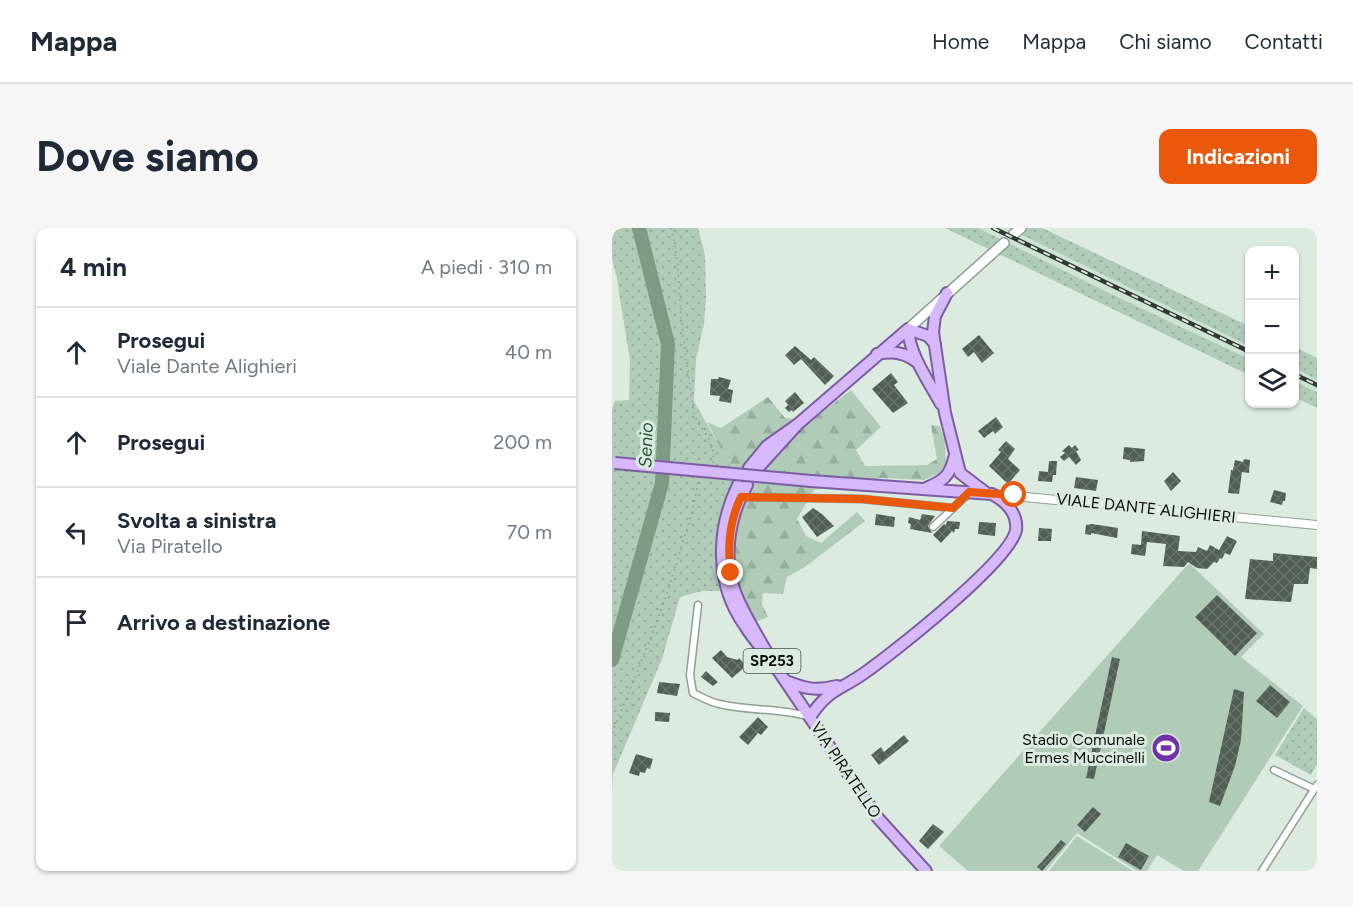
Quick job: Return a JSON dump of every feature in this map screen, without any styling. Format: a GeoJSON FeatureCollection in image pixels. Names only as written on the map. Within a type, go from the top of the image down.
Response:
{"type":"FeatureCollection","features":[{"type":"Feature","properties":{"kind":"main road"},"geometry":{"type":"LineString","coordinates":[[753,468],[798,424],[1004,243]]}},
{"type":"Feature","properties":{"kind":"main road","name":"SP253"},"geometry":{"type":"LineString","coordinates":[[810,717],[827,695],[861,675],[995,564],[1010,545],[1015,533],[1016,524],[1013,513],[1005,501],[990,494],[960,473],[945,412],[933,332],[935,316],[947,293]]}},
{"type":"Feature","properties":{"kind":"main road"},"geometry":{"type":"LineString","coordinates":[[908,329],[928,336],[935,344]]}},
{"type":"Feature","properties":{"kind":"main road","name":"SP253"},"geometry":{"type":"LineString","coordinates":[[908,329],[909,342],[945,412]]}},
{"type":"Feature","properties":{"kind":"main road"},"geometry":{"type":"LineString","coordinates":[[877,354],[892,351],[909,356],[919,364]]}},
{"type":"Feature","properties":{"kind":"main road"},"geometry":{"type":"LineString","coordinates":[[924,489],[944,481],[952,469],[955,454]]}},
{"type":"Feature","properties":{"kind":"main road","name":"VIALE DANTE ALIGHIERI"},"geometry":{"type":"LineString","coordinates":[[614,463],[990,494]]}},
{"type":"Feature","properties":{"kind":"main road","name":"VIA PIRATELLO"},"geometry":{"type":"LineString","coordinates":[[773,663],[736,596],[731,573],[729,537],[736,507],[741,497],[742,485],[728,508],[721,542],[726,583],[732,603],[743,625],[786,681],[878,818],[926,871]]}},
{"type":"Feature","properties":{"kind":"main road","name":"SP253"},"geometry":{"type":"LineString","coordinates":[[786,681],[805,689],[820,690],[846,683]]}},
{"type":"Feature","properties":{"kind":"street"},"geometry":{"type":"LineString","coordinates":[[933,527],[969,492]]}},
{"type":"Feature","properties":{"kind":"street","name":"VIALE DANTE ALIGHIERI"},"geometry":{"type":"LineString","coordinates":[[990,494],[1317,525]]}},
{"type":"Feature","properties":{"kind":"street"},"geometry":{"type":"LineString","coordinates":[[741,497],[862,499],[953,508]]}},
{"type":"Feature","properties":{"kind":"street"},"geometry":{"type":"LineString","coordinates":[[698,605],[690,675],[693,693],[718,704],[767,711],[790,711],[810,717]]}},
{"type":"Feature","properties":{"kind":"street"},"geometry":{"type":"LineString","coordinates":[[1262,871],[1316,787],[1274,770]]}},
{"type":"Feature","properties":{"kind":"path"},"geometry":{"type":"LineString","coordinates":[[671,228],[675,243],[682,325],[694,413],[710,438],[714,455],[712,472]]}},
{"type":"Feature","properties":{"kind":"path"},"geometry":{"type":"LineString","coordinates":[[612,734],[647,650],[671,582],[696,497],[700,471]]}},
{"type":"Feature","properties":{"kind":"path"},"geometry":{"type":"LineString","coordinates":[[612,584],[612,592]]}},
{"type":"Feature","properties":{"kind":"shaded area"},"geometry":{"type":"Polygon","coordinates":[[[978,228],[1008,228],[1032,239],[1245,344],[1245,357],[978,228]]]}},
{"type":"Feature","properties":{"kind":"shaded area"},"geometry":{"type":"Polygon","coordinates":[[[1299,371],[1317,380],[1317,392],[1299,383],[1299,371]]]}},
{"type":"Feature","properties":{"kind":"green space"},"geometry":{"type":"Polygon","coordinates":[[[612,228],[698,228],[705,255],[706,297],[704,324],[696,360],[694,401],[721,449],[763,467],[732,530],[741,598],[752,617],[730,611],[722,591],[702,591],[680,597],[662,659],[613,774],[612,792],[612,408],[615,401],[629,400],[630,361],[612,258],[612,228]]]}},
{"type":"Feature","properties":{"kind":"green space"},"geometry":{"type":"Polygon","coordinates":[[[945,228],[978,228],[1245,357],[1245,373],[945,228]]]}},
{"type":"Feature","properties":{"kind":"green space"},"geometry":{"type":"Polygon","coordinates":[[[1008,228],[1042,228],[1245,324],[1245,344],[1008,228]]]}},
{"type":"Feature","properties":{"kind":"green space"},"geometry":{"type":"Polygon","coordinates":[[[1299,349],[1317,358],[1317,380],[1299,370],[1299,349]]]}},
{"type":"Feature","properties":{"kind":"green space"},"geometry":{"type":"Polygon","coordinates":[[[1299,383],[1317,392],[1317,408],[1299,399],[1299,383]]]}},
{"type":"Feature","properties":{"kind":"green space"},"geometry":{"type":"Polygon","coordinates":[[[851,390],[881,427],[856,450],[865,466],[927,465],[937,459],[931,425],[940,426],[945,442],[946,463],[939,473],[924,480],[882,478],[814,490],[797,519],[806,536],[821,543],[857,512],[865,521],[805,567],[787,577],[783,594],[763,593],[762,604],[768,617],[756,622],[741,598],[732,530],[743,503],[763,468],[721,464],[721,449],[707,422],[721,428],[768,397],[785,418],[811,421],[851,390]]]}},
{"type":"Feature","properties":{"kind":"green space"},"geometry":{"type":"Polygon","coordinates":[[[1189,563],[1264,634],[1241,657],[1303,706],[1198,871],[1184,871],[1157,855],[1147,871],[1137,871],[1077,833],[1046,871],[968,871],[939,846],[1189,563]]]}},
{"type":"Feature","properties":{"kind":"green space"},"geometry":{"type":"Polygon","coordinates":[[[1304,708],[1317,719],[1317,764],[1311,775],[1275,755],[1304,708]]]}},
{"type":"Feature","properties":{"kind":"green space"},"geometry":{"type":"Polygon","coordinates":[[[1077,836],[1133,871],[1049,871],[1077,836]]]}},
{"type":"Feature","properties":{"kind":"building"},"geometry":{"type":"Polygon","coordinates":[[[979,335],[994,353],[982,363],[974,352],[968,357],[962,349],[979,335]]]}},
{"type":"Feature","properties":{"kind":"building"},"geometry":{"type":"Polygon","coordinates":[[[795,346],[811,360],[814,357],[834,376],[825,385],[801,359],[794,365],[785,355],[795,346]]]}},
{"type":"Feature","properties":{"kind":"building"},"geometry":{"type":"Polygon","coordinates":[[[891,373],[898,382],[894,385],[908,403],[893,413],[872,389],[891,373]]]}},
{"type":"Feature","properties":{"kind":"building"},"geometry":{"type":"Polygon","coordinates":[[[719,377],[731,380],[728,389],[733,390],[731,403],[719,401],[720,396],[710,395],[711,379],[719,377]]]}},
{"type":"Feature","properties":{"kind":"building"},"geometry":{"type":"Polygon","coordinates":[[[795,392],[804,403],[793,412],[792,410],[789,412],[785,408],[788,405],[785,401],[795,392]]]}},
{"type":"Feature","properties":{"kind":"building"},"geometry":{"type":"Polygon","coordinates":[[[996,417],[1003,427],[995,434],[993,431],[984,438],[978,431],[996,417]]]}},
{"type":"Feature","properties":{"kind":"building"},"geometry":{"type":"Polygon","coordinates":[[[1006,441],[1015,449],[1008,459],[1020,470],[1008,484],[989,466],[1001,452],[998,450],[1006,441]]]}},
{"type":"Feature","properties":{"kind":"building"},"geometry":{"type":"Polygon","coordinates":[[[1069,445],[1072,448],[1075,445],[1079,450],[1076,451],[1081,460],[1076,465],[1069,457],[1064,461],[1060,457],[1065,453],[1062,451],[1069,445]]]}},
{"type":"Feature","properties":{"kind":"building"},"geometry":{"type":"Polygon","coordinates":[[[1124,447],[1145,449],[1144,461],[1130,462],[1130,460],[1123,459],[1124,447]]]}},
{"type":"Feature","properties":{"kind":"building"},"geometry":{"type":"Polygon","coordinates":[[[1244,459],[1250,460],[1249,473],[1242,472],[1239,494],[1228,493],[1231,470],[1233,470],[1235,460],[1243,462],[1244,459]]]}},
{"type":"Feature","properties":{"kind":"building"},"geometry":{"type":"Polygon","coordinates":[[[1049,461],[1057,461],[1056,475],[1053,475],[1052,482],[1038,481],[1039,471],[1048,472],[1049,461]]]}},
{"type":"Feature","properties":{"kind":"building"},"geometry":{"type":"Polygon","coordinates":[[[1173,472],[1181,481],[1171,491],[1164,481],[1173,472]]]}},
{"type":"Feature","properties":{"kind":"building"},"geometry":{"type":"Polygon","coordinates":[[[1076,477],[1098,480],[1096,491],[1074,488],[1076,477]]]}},
{"type":"Feature","properties":{"kind":"building"},"geometry":{"type":"Polygon","coordinates":[[[1274,490],[1286,493],[1282,505],[1270,502],[1274,490]]]}},
{"type":"Feature","properties":{"kind":"building"},"geometry":{"type":"Polygon","coordinates":[[[813,508],[834,526],[817,537],[802,517],[813,508]]]}},
{"type":"Feature","properties":{"kind":"building"},"geometry":{"type":"Polygon","coordinates":[[[876,514],[895,517],[894,527],[875,525],[876,514]]]}},
{"type":"Feature","properties":{"kind":"building"},"geometry":{"type":"Polygon","coordinates":[[[922,514],[935,516],[928,526],[932,533],[910,529],[909,517],[920,520],[922,514]]]}},
{"type":"Feature","properties":{"kind":"building"},"geometry":{"type":"Polygon","coordinates":[[[947,521],[960,522],[959,529],[955,529],[954,533],[952,531],[941,543],[933,535],[944,524],[946,525],[947,521]]]}},
{"type":"Feature","properties":{"kind":"building"},"geometry":{"type":"Polygon","coordinates":[[[979,522],[996,523],[995,536],[978,534],[979,522]]]}},
{"type":"Feature","properties":{"kind":"building"},"geometry":{"type":"Polygon","coordinates":[[[1086,525],[1118,528],[1117,538],[1085,534],[1086,525]]]}},
{"type":"Feature","properties":{"kind":"building"},"geometry":{"type":"Polygon","coordinates":[[[1039,528],[1052,529],[1051,541],[1038,541],[1039,528]]]}},
{"type":"Feature","properties":{"kind":"building"},"geometry":{"type":"Polygon","coordinates":[[[1142,531],[1180,536],[1178,551],[1196,552],[1198,547],[1207,551],[1210,545],[1219,550],[1227,536],[1237,541],[1230,555],[1225,553],[1222,559],[1220,558],[1217,563],[1214,562],[1207,569],[1197,568],[1188,562],[1184,567],[1163,566],[1166,544],[1147,542],[1145,556],[1131,554],[1132,544],[1141,545],[1142,531]]]}},
{"type":"Feature","properties":{"kind":"building"},"geometry":{"type":"Polygon","coordinates":[[[1273,553],[1317,557],[1317,569],[1310,568],[1308,584],[1294,584],[1291,602],[1245,599],[1250,559],[1273,561],[1273,553]]]}},
{"type":"Feature","properties":{"kind":"building"},"geometry":{"type":"Polygon","coordinates":[[[1217,595],[1257,633],[1235,656],[1195,617],[1217,595]]]}},
{"type":"Feature","properties":{"kind":"building"},"geometry":{"type":"Polygon","coordinates":[[[721,650],[727,657],[738,660],[739,658],[746,666],[732,678],[712,658],[721,650]]]}},
{"type":"Feature","properties":{"kind":"building"},"geometry":{"type":"Polygon","coordinates":[[[1112,657],[1120,659],[1094,779],[1086,778],[1112,657]]]}},
{"type":"Feature","properties":{"kind":"building"},"geometry":{"type":"Polygon","coordinates":[[[706,671],[718,682],[713,686],[701,677],[706,671]]]}},
{"type":"Feature","properties":{"kind":"building"},"geometry":{"type":"Polygon","coordinates":[[[659,682],[680,684],[677,696],[657,693],[659,682]]]}},
{"type":"Feature","properties":{"kind":"building"},"geometry":{"type":"Polygon","coordinates":[[[1270,685],[1290,702],[1277,718],[1256,701],[1270,685]]]}},
{"type":"Feature","properties":{"kind":"building"},"geometry":{"type":"Polygon","coordinates":[[[1234,689],[1244,692],[1241,740],[1235,766],[1220,806],[1209,802],[1234,689]]]}},
{"type":"Feature","properties":{"kind":"building"},"geometry":{"type":"Polygon","coordinates":[[[655,712],[670,713],[669,722],[655,721],[655,712]]]}},
{"type":"Feature","properties":{"kind":"building"},"geometry":{"type":"Polygon","coordinates":[[[758,717],[768,727],[761,735],[758,733],[748,745],[739,737],[758,717]]]}},
{"type":"Feature","properties":{"kind":"building"},"geometry":{"type":"Polygon","coordinates":[[[904,735],[909,741],[879,765],[871,755],[881,747],[884,752],[904,735]]]}},
{"type":"Feature","properties":{"kind":"building"},"geometry":{"type":"Polygon","coordinates":[[[636,754],[653,759],[650,769],[647,768],[645,773],[640,772],[639,776],[629,773],[636,754]]]}},
{"type":"Feature","properties":{"kind":"building"},"geometry":{"type":"Polygon","coordinates":[[[1093,807],[1101,814],[1085,832],[1077,825],[1093,807]]]}},
{"type":"Feature","properties":{"kind":"building"},"geometry":{"type":"Polygon","coordinates":[[[933,824],[944,832],[928,849],[919,841],[933,824]]]}},
{"type":"Feature","properties":{"kind":"building"},"geometry":{"type":"Polygon","coordinates":[[[1061,840],[1066,844],[1042,871],[1037,867],[1061,840]]]}},
{"type":"Feature","properties":{"kind":"building"},"geometry":{"type":"Polygon","coordinates":[[[1126,843],[1149,856],[1141,870],[1118,857],[1126,843]]]}},
{"type":"Feature","properties":{"kind":"waterway","name":"Senio"},"geometry":{"type":"LineString","coordinates":[[612,660],[662,483],[668,344],[639,228]]}},
{"type":"Feature","properties":{"kind":"railway"},"geometry":{"type":"LineString","coordinates":[[993,228],[1245,350]]}},
{"type":"Feature","properties":{"kind":"railway"},"geometry":{"type":"LineString","coordinates":[[1299,376],[1317,385]]}},
{"type":"Feature","properties":{"kind":"place","name":"Stadio Comunale Ermes Muccinelli"},"geometry":{"type":"Point","coordinates":[1166,748]}},
{"type":"Feature","properties":{"kind":"route"},"geometry":{"type":"LineString","coordinates":[[731,573],[729,537],[736,507],[741,497],[862,499],[953,508],[969,492],[1014,495]]}}]}
